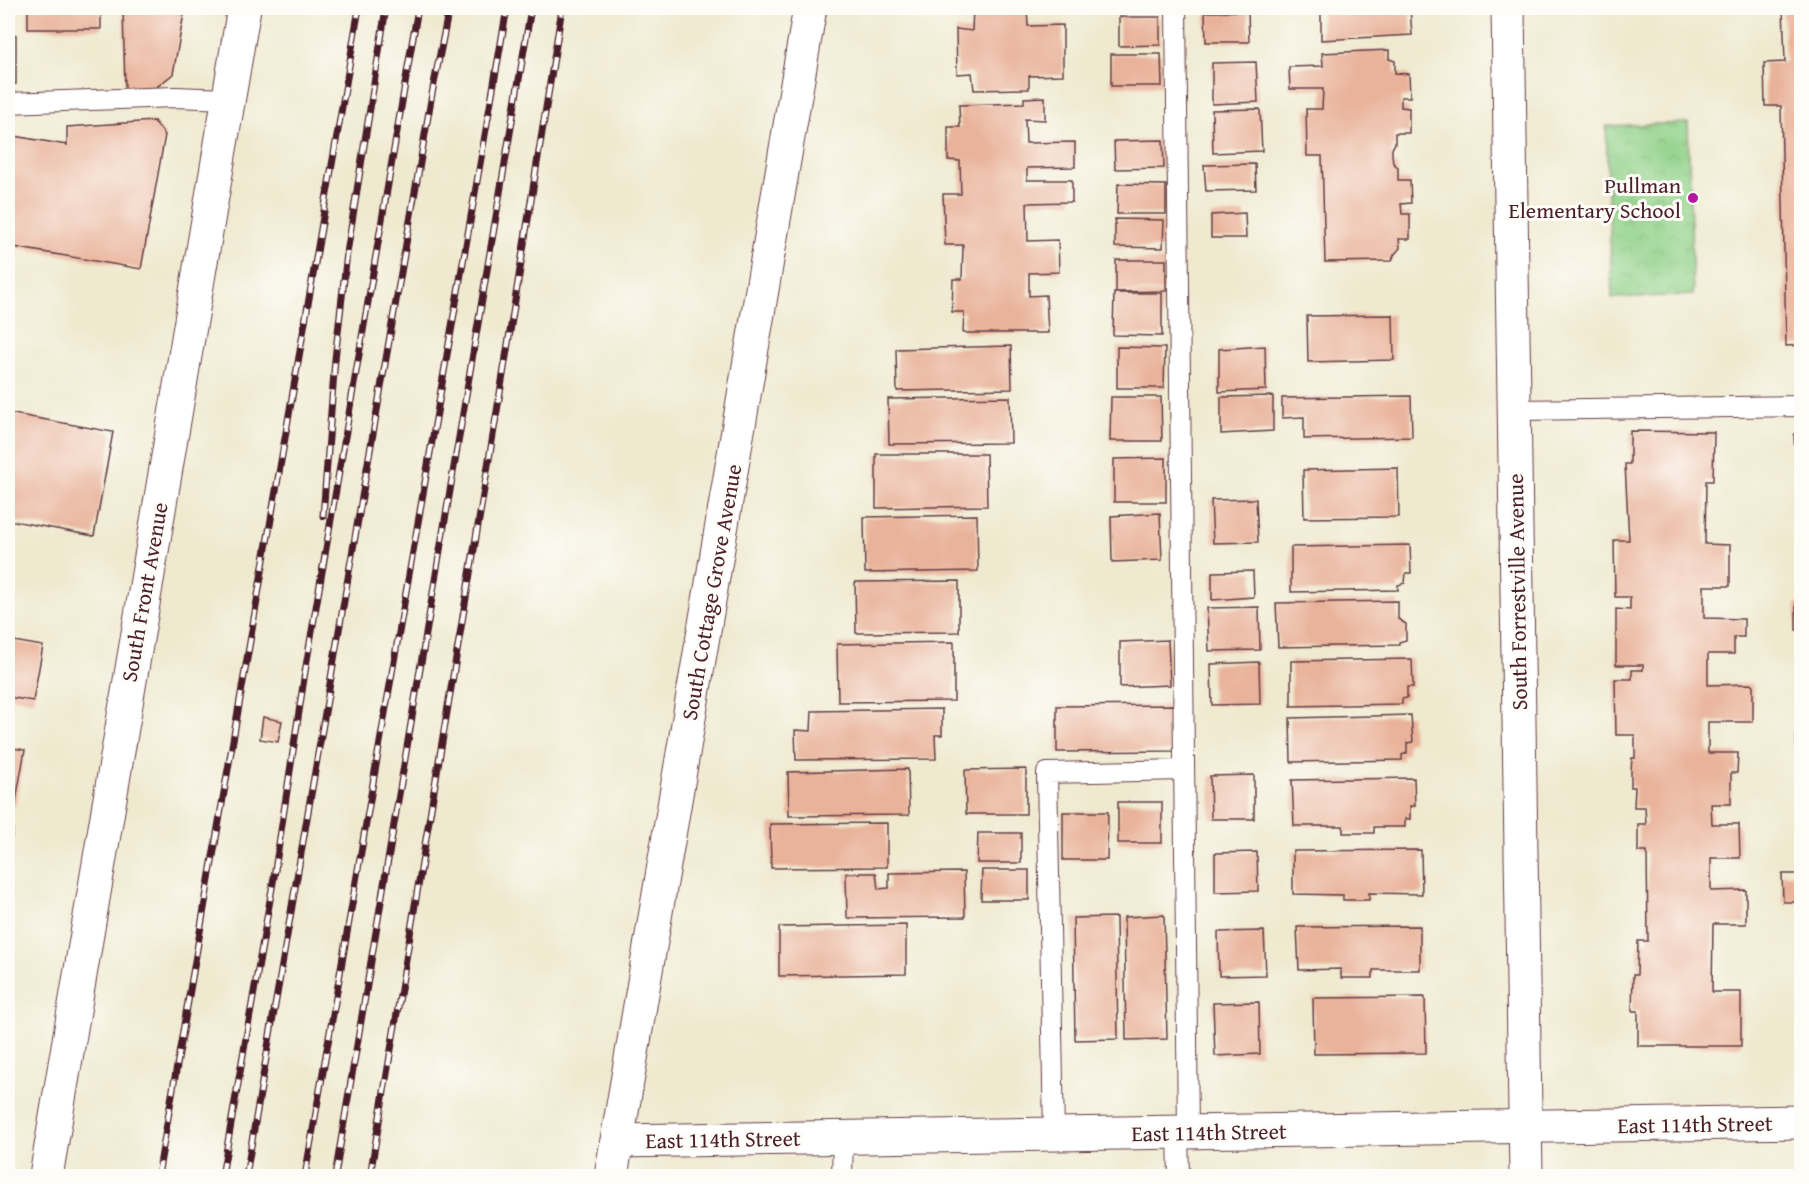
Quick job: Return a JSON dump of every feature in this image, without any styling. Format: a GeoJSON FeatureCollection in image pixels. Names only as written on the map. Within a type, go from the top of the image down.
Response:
{"type":"FeatureCollection","features":[{"type":"Feature","properties":{"kind":"street","name":"South Front Avenue"},"geometry":{"type":"LineString","coordinates":[[46,1176],[244,8]]}},
{"type":"Feature","properties":{"kind":"street","name":"South Cottage Grove Avenue"},"geometry":{"type":"LineString","coordinates":[[611,1176],[810,8]]}},
{"type":"Feature","properties":{"kind":"street","name":"South Forrestville Avenue"},"geometry":{"type":"LineString","coordinates":[[1508,8],[1527,1176]]}},
{"type":"Feature","properties":{"kind":"street","name":"East 114th Street"},"geometry":{"type":"LineString","coordinates":[[617,1141],[1802,1122]]}},
{"type":"Feature","properties":{"kind":"street"},"geometry":{"type":"LineString","coordinates":[[27,1176],[46,1176]]}},
{"type":"Feature","properties":{"kind":"lane"},"geometry":{"type":"LineString","coordinates":[[1176,8],[1184,770],[1183,1132],[1179,1176]]}},
{"type":"Feature","properties":{"kind":"lane"},"geometry":{"type":"LineString","coordinates":[[8,103],[175,97],[227,99]]}},
{"type":"Feature","properties":{"kind":"lane"},"geometry":{"type":"LineString","coordinates":[[1514,410],[1802,406]]}},
{"type":"Feature","properties":{"kind":"lane"},"geometry":{"type":"LineString","coordinates":[[1054,1134],[1047,773],[1184,770]]}},
{"type":"Feature","properties":{"kind":"lane"},"geometry":{"type":"LineString","coordinates":[[842,1176],[843,1137]]}},
{"type":"Feature","properties":{"kind":"green space"},"geometry":{"type":"Polygon","coordinates":[[[1688,123],[1693,295],[1612,298],[1606,126],[1688,123]]]}},
{"type":"Feature","properties":{"kind":"building"},"geometry":{"type":"Polygon","coordinates":[[[28,8],[101,8],[101,29],[28,29],[28,8]]]}},
{"type":"Feature","properties":{"kind":"building"},"geometry":{"type":"Polygon","coordinates":[[[123,8],[185,8],[173,74],[154,89],[125,89],[123,8]]]}},
{"type":"Feature","properties":{"kind":"building"},"geometry":{"type":"Polygon","coordinates":[[[973,8],[1027,8],[1028,26],[1063,25],[1063,75],[1029,76],[1029,89],[974,90],[972,73],[957,74],[956,29],[972,31],[973,8]]]}},
{"type":"Feature","properties":{"kind":"building"},"geometry":{"type":"Polygon","coordinates":[[[1321,8],[1410,8],[1412,35],[1321,40],[1321,8]]]}},
{"type":"Feature","properties":{"kind":"building"},"geometry":{"type":"Polygon","coordinates":[[[1783,8],[1802,8],[1802,345],[1786,346],[1781,106],[1765,106],[1764,63],[1785,62],[1783,8]]]}},
{"type":"Feature","properties":{"kind":"building"},"geometry":{"type":"Polygon","coordinates":[[[1248,11],[1249,42],[1206,42],[1205,12],[1248,11]]]}},
{"type":"Feature","properties":{"kind":"building"},"geometry":{"type":"Polygon","coordinates":[[[1119,17],[1160,17],[1160,45],[1119,46],[1119,17]]]}},
{"type":"Feature","properties":{"kind":"building"},"geometry":{"type":"Polygon","coordinates":[[[8,35],[16,35],[16,84],[8,84],[8,35]]]}},
{"type":"Feature","properties":{"kind":"building"},"geometry":{"type":"Polygon","coordinates":[[[1389,50],[1389,59],[1395,61],[1395,73],[1409,74],[1410,97],[1401,97],[1401,107],[1409,108],[1409,133],[1395,133],[1392,154],[1393,163],[1398,167],[1398,180],[1410,180],[1411,203],[1401,204],[1402,214],[1410,214],[1410,239],[1399,239],[1400,248],[1392,261],[1325,262],[1322,156],[1307,156],[1306,109],[1322,109],[1323,89],[1290,89],[1289,67],[1323,66],[1322,53],[1389,50]]]}},
{"type":"Feature","properties":{"kind":"building"},"geometry":{"type":"Polygon","coordinates":[[[1111,54],[1161,54],[1162,86],[1111,86],[1111,54]]]}},
{"type":"Feature","properties":{"kind":"building"},"geometry":{"type":"Polygon","coordinates":[[[1256,62],[1258,102],[1212,104],[1212,63],[1256,62]]]}},
{"type":"Feature","properties":{"kind":"building"},"geometry":{"type":"Polygon","coordinates":[[[1045,97],[1045,120],[1025,119],[1026,143],[1075,142],[1075,167],[1027,168],[1027,180],[1072,180],[1072,202],[1027,203],[1028,241],[1058,240],[1059,272],[1029,273],[1029,296],[1046,295],[1048,333],[963,333],[964,312],[952,312],[953,279],[962,279],[963,245],[945,245],[943,194],[961,194],[960,161],[948,160],[948,127],[960,127],[959,105],[1024,103],[1024,98],[1045,97]]]}},
{"type":"Feature","properties":{"kind":"building"},"geometry":{"type":"Polygon","coordinates":[[[1260,109],[1262,151],[1213,153],[1212,110],[1260,109]]]}},
{"type":"Feature","properties":{"kind":"building"},"geometry":{"type":"Polygon","coordinates":[[[154,121],[165,135],[141,269],[8,246],[8,135],[67,145],[67,127],[154,121]]]}},
{"type":"Feature","properties":{"kind":"building"},"geometry":{"type":"Polygon","coordinates":[[[1163,140],[1164,168],[1115,169],[1114,141],[1163,140]]]}},
{"type":"Feature","properties":{"kind":"building"},"geometry":{"type":"Polygon","coordinates":[[[1255,164],[1256,190],[1206,191],[1204,165],[1255,164]]]}},
{"type":"Feature","properties":{"kind":"building"},"geometry":{"type":"Polygon","coordinates":[[[1118,184],[1166,185],[1166,214],[1117,214],[1118,184]]]}},
{"type":"Feature","properties":{"kind":"building"},"geometry":{"type":"Polygon","coordinates":[[[1245,213],[1246,238],[1211,238],[1211,215],[1245,213]]]}},
{"type":"Feature","properties":{"kind":"building"},"geometry":{"type":"Polygon","coordinates":[[[1115,219],[1164,220],[1163,248],[1115,247],[1115,219]]]}},
{"type":"Feature","properties":{"kind":"building"},"geometry":{"type":"Polygon","coordinates":[[[1116,260],[1166,260],[1166,291],[1116,292],[1116,260]]]}},
{"type":"Feature","properties":{"kind":"building"},"geometry":{"type":"Polygon","coordinates":[[[1114,293],[1162,293],[1162,336],[1113,335],[1114,293]]]}},
{"type":"Feature","properties":{"kind":"building"},"geometry":{"type":"Polygon","coordinates":[[[1393,315],[1394,360],[1308,362],[1307,316],[1393,315]]]}},
{"type":"Feature","properties":{"kind":"building"},"geometry":{"type":"Polygon","coordinates":[[[1011,346],[1012,389],[897,391],[896,349],[1011,346]]]}},
{"type":"Feature","properties":{"kind":"building"},"geometry":{"type":"Polygon","coordinates":[[[1265,346],[1266,390],[1219,392],[1219,349],[1265,346]]]}},
{"type":"Feature","properties":{"kind":"building"},"geometry":{"type":"Polygon","coordinates":[[[1117,347],[1165,348],[1164,388],[1117,388],[1117,347]]]}},
{"type":"Feature","properties":{"kind":"building"},"geometry":{"type":"Polygon","coordinates":[[[1273,396],[1273,431],[1221,434],[1221,397],[1273,396]]]}},
{"type":"Feature","properties":{"kind":"building"},"geometry":{"type":"Polygon","coordinates":[[[1411,396],[1412,437],[1304,439],[1304,417],[1282,418],[1282,398],[1411,396]]]}},
{"type":"Feature","properties":{"kind":"building"},"geometry":{"type":"Polygon","coordinates":[[[1010,397],[1011,443],[889,444],[888,399],[1010,397]]]}},
{"type":"Feature","properties":{"kind":"building"},"geometry":{"type":"Polygon","coordinates":[[[1111,397],[1161,397],[1162,441],[1110,441],[1111,397]]]}},
{"type":"Feature","properties":{"kind":"building"},"geometry":{"type":"Polygon","coordinates":[[[8,413],[113,432],[94,536],[8,520],[8,413]]]}},
{"type":"Feature","properties":{"kind":"building"},"geometry":{"type":"Polygon","coordinates":[[[1630,431],[1714,432],[1713,481],[1706,481],[1705,544],[1730,545],[1730,586],[1704,586],[1704,618],[1744,619],[1744,637],[1734,637],[1734,654],[1708,654],[1708,685],[1753,684],[1753,722],[1708,722],[1708,753],[1738,753],[1737,773],[1731,773],[1731,804],[1711,804],[1712,824],[1739,824],[1740,858],[1711,858],[1711,891],[1746,890],[1746,924],[1713,924],[1712,992],[1741,992],[1741,1046],[1638,1046],[1638,1011],[1632,1011],[1633,975],[1637,975],[1638,941],[1648,941],[1647,852],[1638,852],[1638,824],[1646,824],[1645,807],[1634,807],[1635,787],[1631,787],[1635,735],[1616,735],[1615,679],[1632,679],[1632,670],[1643,670],[1643,665],[1616,665],[1616,609],[1630,610],[1630,597],[1615,597],[1614,540],[1629,540],[1625,464],[1630,464],[1630,431]]]}},
{"type":"Feature","properties":{"kind":"building"},"geometry":{"type":"Polygon","coordinates":[[[1802,433],[1802,477],[1796,477],[1794,434],[1802,433]]]}},
{"type":"Feature","properties":{"kind":"building"},"geometry":{"type":"Polygon","coordinates":[[[876,454],[986,454],[987,506],[876,508],[876,454]]]}},
{"type":"Feature","properties":{"kind":"building"},"geometry":{"type":"Polygon","coordinates":[[[1166,458],[1166,502],[1114,502],[1114,459],[1166,458]]]}},
{"type":"Feature","properties":{"kind":"building"},"geometry":{"type":"Polygon","coordinates":[[[1398,468],[1399,517],[1304,518],[1303,470],[1398,468]]]}},
{"type":"Feature","properties":{"kind":"building"},"geometry":{"type":"Polygon","coordinates":[[[1798,485],[1802,485],[1802,524],[1798,524],[1798,485]]]}},
{"type":"Feature","properties":{"kind":"building"},"geometry":{"type":"Polygon","coordinates":[[[1256,499],[1258,542],[1213,543],[1211,500],[1256,499]]]}},
{"type":"Feature","properties":{"kind":"building"},"geometry":{"type":"Polygon","coordinates":[[[1160,513],[1162,560],[1112,562],[1111,516],[1160,513]]]}},
{"type":"Feature","properties":{"kind":"building"},"geometry":{"type":"Polygon","coordinates":[[[977,515],[978,571],[865,573],[864,517],[977,515]]]}},
{"type":"Feature","properties":{"kind":"building"},"geometry":{"type":"Polygon","coordinates":[[[1410,545],[1411,573],[1406,573],[1405,583],[1398,585],[1398,590],[1291,592],[1291,547],[1410,545]]]}},
{"type":"Feature","properties":{"kind":"building"},"geometry":{"type":"Polygon","coordinates":[[[1253,571],[1254,597],[1212,600],[1212,572],[1253,571]]]}},
{"type":"Feature","properties":{"kind":"building"},"geometry":{"type":"Polygon","coordinates":[[[1800,576],[1802,576],[1802,599],[1799,599],[1800,576]]]}},
{"type":"Feature","properties":{"kind":"building"},"geometry":{"type":"Polygon","coordinates":[[[959,581],[959,632],[856,633],[855,582],[959,581]]]}},
{"type":"Feature","properties":{"kind":"building"},"geometry":{"type":"Polygon","coordinates":[[[1398,601],[1398,619],[1406,624],[1406,640],[1399,642],[1399,645],[1278,647],[1276,603],[1398,601]]]}},
{"type":"Feature","properties":{"kind":"building"},"geometry":{"type":"Polygon","coordinates":[[[1796,603],[1802,604],[1802,630],[1796,630],[1796,603]]]}},
{"type":"Feature","properties":{"kind":"building"},"geometry":{"type":"Polygon","coordinates":[[[1259,607],[1260,650],[1209,651],[1207,608],[1259,607]]]}},
{"type":"Feature","properties":{"kind":"building"},"geometry":{"type":"Polygon","coordinates":[[[8,640],[43,646],[33,701],[8,697],[8,640]]]}},
{"type":"Feature","properties":{"kind":"building"},"geometry":{"type":"Polygon","coordinates":[[[1168,640],[1170,685],[1120,687],[1120,642],[1168,640]]]}},
{"type":"Feature","properties":{"kind":"building"},"geometry":{"type":"Polygon","coordinates":[[[954,642],[954,701],[838,702],[837,644],[954,642]]]}},
{"type":"Feature","properties":{"kind":"building"},"geometry":{"type":"Polygon","coordinates":[[[1412,659],[1413,687],[1407,687],[1407,698],[1402,699],[1402,704],[1291,706],[1291,661],[1412,659]]]}},
{"type":"Feature","properties":{"kind":"building"},"geometry":{"type":"Polygon","coordinates":[[[1259,662],[1260,704],[1212,705],[1211,664],[1259,662]]]}},
{"type":"Feature","properties":{"kind":"building"},"geometry":{"type":"Polygon","coordinates":[[[1174,705],[1174,751],[1057,752],[1057,706],[1174,705]]]}},
{"type":"Feature","properties":{"kind":"building"},"geometry":{"type":"Polygon","coordinates":[[[942,709],[942,735],[935,735],[936,759],[796,760],[795,730],[811,731],[812,711],[942,709]]]}},
{"type":"Feature","properties":{"kind":"building"},"geometry":{"type":"Polygon","coordinates":[[[1411,715],[1413,742],[1407,743],[1407,753],[1402,755],[1402,760],[1291,762],[1290,718],[1411,715]]]}},
{"type":"Feature","properties":{"kind":"building"},"geometry":{"type":"Polygon","coordinates":[[[263,717],[282,721],[278,742],[260,739],[263,717]]]}},
{"type":"Feature","properties":{"kind":"building"},"geometry":{"type":"Polygon","coordinates":[[[1796,737],[1802,737],[1802,766],[1797,766],[1796,737]]]}},
{"type":"Feature","properties":{"kind":"building"},"geometry":{"type":"Polygon","coordinates":[[[8,747],[25,750],[15,806],[8,805],[8,747]]]}},
{"type":"Feature","properties":{"kind":"building"},"geometry":{"type":"Polygon","coordinates":[[[908,769],[909,815],[789,816],[788,772],[908,769]]]}},
{"type":"Feature","properties":{"kind":"building"},"geometry":{"type":"Polygon","coordinates":[[[1026,769],[1026,814],[966,814],[965,770],[1026,769]]]}},
{"type":"Feature","properties":{"kind":"building"},"geometry":{"type":"Polygon","coordinates":[[[1254,775],[1254,819],[1211,819],[1210,776],[1254,775]]]}},
{"type":"Feature","properties":{"kind":"building"},"geometry":{"type":"Polygon","coordinates":[[[1414,778],[1415,806],[1410,806],[1410,819],[1405,819],[1405,827],[1374,827],[1374,833],[1343,833],[1343,826],[1294,826],[1292,780],[1414,778]]]}},
{"type":"Feature","properties":{"kind":"building"},"geometry":{"type":"Polygon","coordinates":[[[1118,802],[1162,802],[1162,843],[1118,843],[1118,802]]]}},
{"type":"Feature","properties":{"kind":"building"},"geometry":{"type":"Polygon","coordinates":[[[1063,812],[1108,812],[1107,860],[1063,860],[1063,812]]]}},
{"type":"Feature","properties":{"kind":"building"},"geometry":{"type":"Polygon","coordinates":[[[887,823],[887,867],[771,868],[770,824],[887,823]]]}},
{"type":"Feature","properties":{"kind":"building"},"geometry":{"type":"Polygon","coordinates":[[[8,828],[13,829],[9,852],[8,852],[8,828]]]}},
{"type":"Feature","properties":{"kind":"building"},"geometry":{"type":"Polygon","coordinates":[[[978,833],[1021,833],[1021,863],[977,863],[978,833]]]}},
{"type":"Feature","properties":{"kind":"building"},"geometry":{"type":"Polygon","coordinates":[[[1421,850],[1422,894],[1369,893],[1369,900],[1343,900],[1343,895],[1293,894],[1293,851],[1421,850]]]}},
{"type":"Feature","properties":{"kind":"building"},"geometry":{"type":"Polygon","coordinates":[[[1257,852],[1258,891],[1215,892],[1215,853],[1257,852]]]}},
{"type":"Feature","properties":{"kind":"building"},"geometry":{"type":"Polygon","coordinates":[[[982,870],[1029,870],[1029,900],[981,900],[982,870]]]}},
{"type":"Feature","properties":{"kind":"building"},"geometry":{"type":"Polygon","coordinates":[[[964,872],[965,917],[847,918],[846,873],[876,873],[878,889],[889,888],[889,873],[964,872]]]}},
{"type":"Feature","properties":{"kind":"building"},"geometry":{"type":"Polygon","coordinates":[[[1782,874],[1802,874],[1802,902],[1783,902],[1782,874]]]}},
{"type":"Feature","properties":{"kind":"building"},"geometry":{"type":"Polygon","coordinates":[[[1164,915],[1167,1039],[1126,1040],[1124,917],[1164,915]]]}},
{"type":"Feature","properties":{"kind":"building"},"geometry":{"type":"Polygon","coordinates":[[[1116,917],[1118,1039],[1075,1040],[1073,918],[1116,917]]]}},
{"type":"Feature","properties":{"kind":"building"},"geometry":{"type":"Polygon","coordinates":[[[906,925],[906,974],[779,976],[779,927],[906,925]]]}},
{"type":"Feature","properties":{"kind":"building"},"geometry":{"type":"Polygon","coordinates":[[[1420,926],[1420,970],[1373,970],[1373,978],[1341,978],[1341,969],[1299,970],[1297,927],[1420,926]]]}},
{"type":"Feature","properties":{"kind":"building"},"geometry":{"type":"Polygon","coordinates":[[[1264,931],[1266,975],[1219,976],[1218,932],[1264,931]]]}},
{"type":"Feature","properties":{"kind":"building"},"geometry":{"type":"Polygon","coordinates":[[[1425,997],[1426,1053],[1314,1054],[1313,998],[1425,997]]]}},
{"type":"Feature","properties":{"kind":"building"},"geometry":{"type":"Polygon","coordinates":[[[1259,1002],[1260,1054],[1215,1056],[1213,1003],[1259,1002]]]}},
{"type":"Feature","properties":{"kind":"railway"},"geometry":{"type":"LineString","coordinates":[[158,1176],[359,8]]}},
{"type":"Feature","properties":{"kind":"railway"},"geometry":{"type":"LineString","coordinates":[[323,516],[335,359],[347,253],[386,8]]}},
{"type":"Feature","properties":{"kind":"railway"},"geometry":{"type":"LineString","coordinates":[[222,1176],[274,877],[305,672],[418,8]]}},
{"type":"Feature","properties":{"kind":"railway"},"geometry":{"type":"LineString","coordinates":[[246,1176],[432,94],[449,8]]}},
{"type":"Feature","properties":{"kind":"railway"},"geometry":{"type":"LineString","coordinates":[[305,1176],[507,8]]}},
{"type":"Feature","properties":{"kind":"railway"},"geometry":{"type":"LineString","coordinates":[[335,1176],[531,8]]}},
{"type":"Feature","properties":{"kind":"railway"},"geometry":{"type":"LineString","coordinates":[[370,1176],[562,8]]}},
{"type":"Feature","properties":{"kind":"place","name":"Pullman Elementary School"},"geometry":{"type":"Point","coordinates":[1693,198]}}]}
